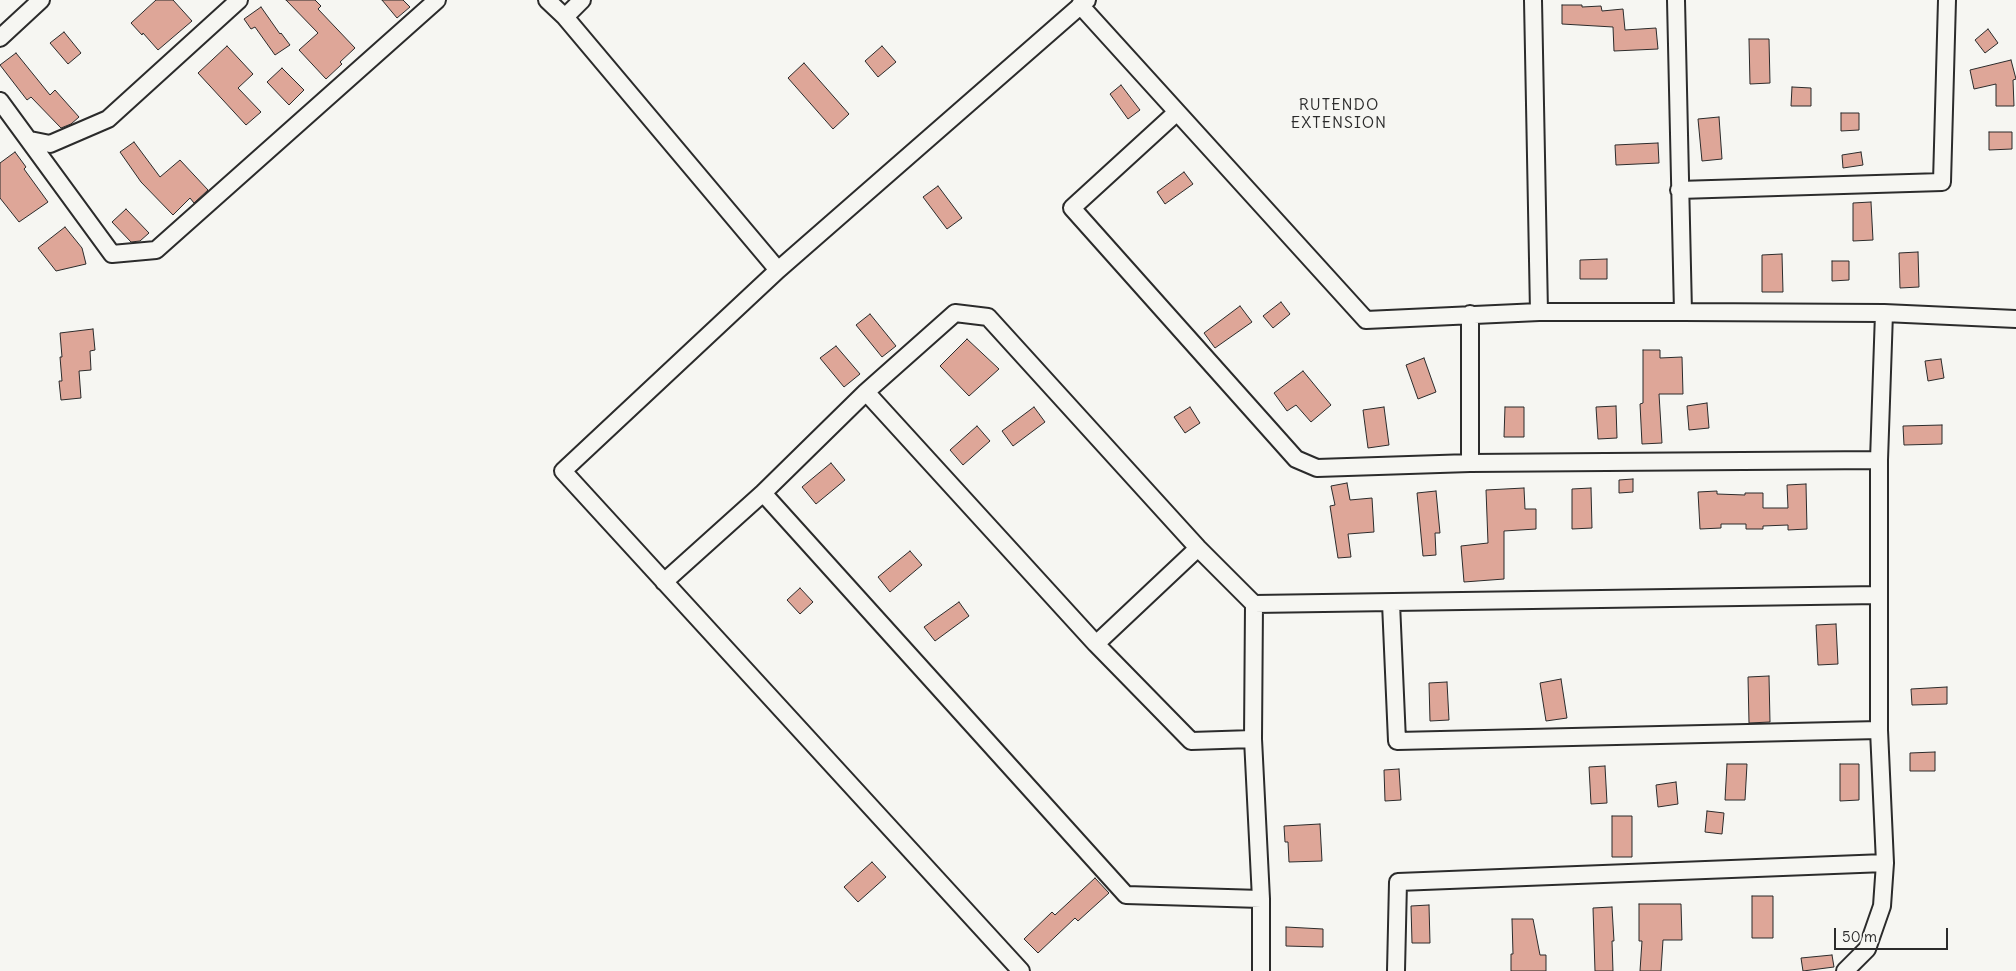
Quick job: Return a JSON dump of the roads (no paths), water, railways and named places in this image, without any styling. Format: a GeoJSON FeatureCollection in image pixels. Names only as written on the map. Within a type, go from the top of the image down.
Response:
{"type":"FeatureCollection","features":[{"type":"Feature","properties":{"kind":"street"},"geometry":{"type":"LineString","coordinates":[[0,38],[41,0]]}},
{"type":"Feature","properties":{"kind":"street"},"geometry":{"type":"LineString","coordinates":[[30,140],[50,144],[108,119],[239,0]]}},
{"type":"Feature","properties":{"kind":"street"},"geometry":{"type":"LineString","coordinates":[[0,101],[112,254],[156,250],[438,0]]}},
{"type":"Feature","properties":{"kind":"street"},"geometry":{"type":"LineString","coordinates":[[547,0],[565,17],[778,270]]}},
{"type":"Feature","properties":{"kind":"street"},"geometry":{"type":"LineString","coordinates":[[565,17],[582,0]]}},
{"type":"Feature","properties":{"kind":"street"},"geometry":{"type":"LineString","coordinates":[[1532,0],[1540,312]]}},
{"type":"Feature","properties":{"kind":"street"},"geometry":{"type":"LineString","coordinates":[[1676,0],[1683,312]]}},
{"type":"Feature","properties":{"kind":"street"},"geometry":{"type":"LineString","coordinates":[[1679,190],[1942,182],[1947,0]]}},
{"type":"Feature","properties":{"kind":"street"},"geometry":{"type":"LineString","coordinates":[[1021,971],[564,471],[778,270],[1083,3],[1176,112],[1366,320],[1540,312],[1884,313],[2016,319]]}},
{"type":"Feature","properties":{"kind":"street"},"geometry":{"type":"LineString","coordinates":[[1176,112],[1072,208],[1296,459],[1317,468],[1470,463],[1879,460]]}},
{"type":"Feature","properties":{"kind":"street"},"geometry":{"type":"LineString","coordinates":[[664,582],[763,493],[866,392],[955,313],[988,317],[1198,548],[1254,604],[1878,595]]}},
{"type":"Feature","properties":{"kind":"street"},"geometry":{"type":"LineString","coordinates":[[1844,971],[1867,949],[1882,906],[1885,862],[1879,730],[1878,595],[1879,460],[1884,313]]}},
{"type":"Feature","properties":{"kind":"street"},"geometry":{"type":"LineString","coordinates":[[1470,314],[1470,463]]}},
{"type":"Feature","properties":{"kind":"street"},"geometry":{"type":"LineString","coordinates":[[866,392],[1096,644],[1191,741],[1253,739]]}},
{"type":"Feature","properties":{"kind":"street"},"geometry":{"type":"LineString","coordinates":[[763,493],[1126,895],[1261,899]]}},
{"type":"Feature","properties":{"kind":"street"},"geometry":{"type":"LineString","coordinates":[[1096,644],[1198,548]]}},
{"type":"Feature","properties":{"kind":"street"},"geometry":{"type":"LineString","coordinates":[[1391,603],[1397,740],[1879,730]]}},
{"type":"Feature","properties":{"kind":"street"},"geometry":{"type":"LineString","coordinates":[[1254,604],[1253,739],[1261,899],[1261,971]]}},
{"type":"Feature","properties":{"kind":"street"},"geometry":{"type":"LineString","coordinates":[[1396,971],[1398,882],[1885,862]]}},
{"type":"Feature","properties":{"kind":"district","name":"RUTENDO EXTENSION"},"geometry":{"type":"Point","coordinates":[1339,114]}}]}
